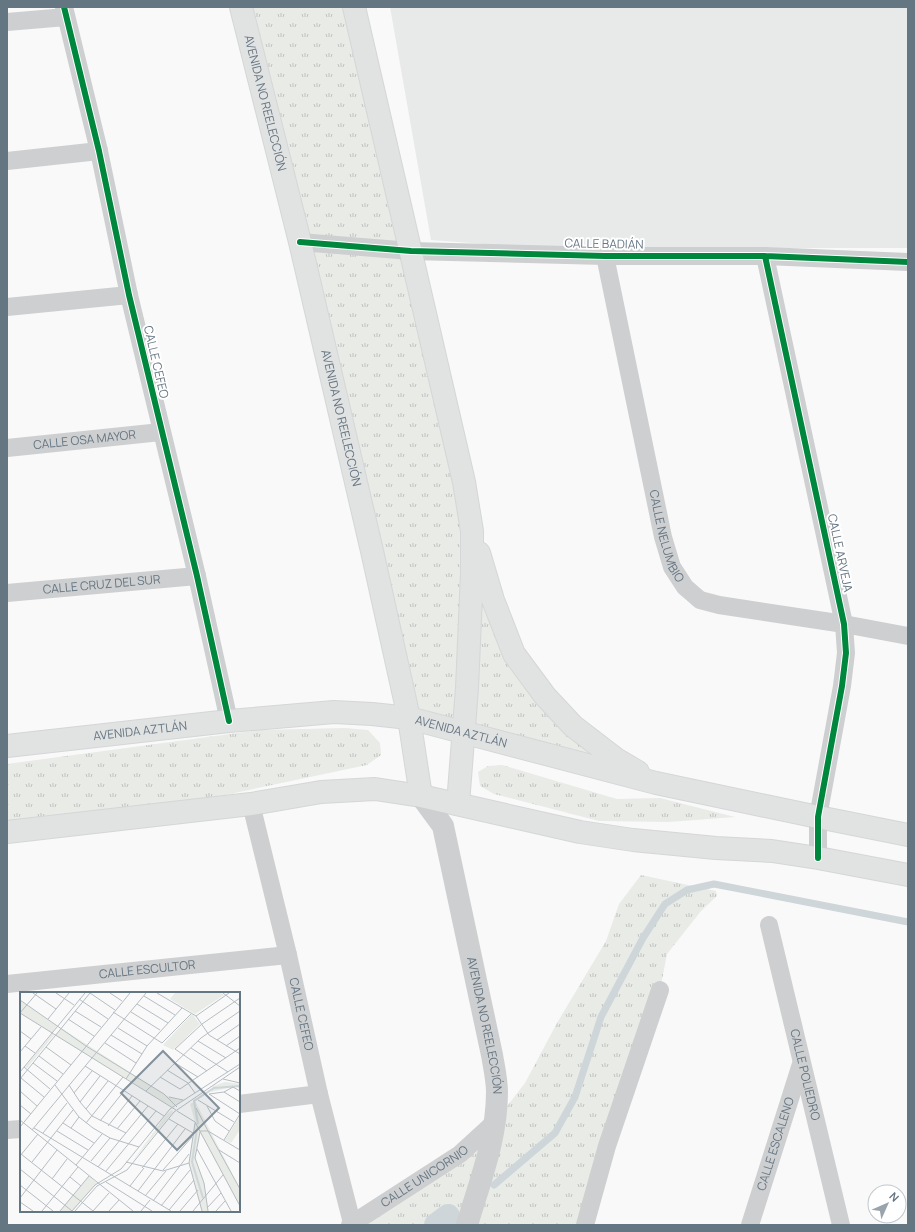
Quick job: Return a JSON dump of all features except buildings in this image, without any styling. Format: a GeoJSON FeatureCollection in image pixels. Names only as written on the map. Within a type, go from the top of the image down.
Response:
{"type":"FeatureCollection","features":[{"type":"Feature","properties":{"kind":"main road","name":"AVENIDA NO REELECCIÓN"},"geometry":{"type":"LineString","coordinates":[[241,7],[300,242],[409,718],[421,796]]}},
{"type":"Feature","properties":{"kind":"main road"},"geometry":{"type":"LineString","coordinates":[[354,7],[464,482],[472,531],[493,600],[514,654],[540,690],[573,726],[616,759],[656,783]]}},
{"type":"Feature","properties":{"kind":"main road"},"geometry":{"type":"LineString","coordinates":[[458,804],[464,733],[472,588],[472,531]]}},
{"type":"Feature","properties":{"kind":"main road","name":"AVENIDA AZTLÁN"},"geometry":{"type":"LineString","coordinates":[[7,746],[229,721],[334,712],[372,714],[409,718],[656,783],[908,835]]}},
{"type":"Feature","properties":{"kind":"main road"},"geometry":{"type":"LineString","coordinates":[[7,832],[251,804],[321,792],[374,789],[421,796],[580,832],[626,839],[772,852],[818,858],[908,876]]}},
{"type":"Feature","properties":{"kind":"street"},"geometry":{"type":"LineString","coordinates":[[7,22],[65,12]]}},
{"type":"Feature","properties":{"kind":"street","name":"CALLE CEFEO"},"geometry":{"type":"LineString","coordinates":[[65,12],[99,151],[129,295],[197,576],[229,721]]}},
{"type":"Feature","properties":{"kind":"street"},"geometry":{"type":"LineString","coordinates":[[7,161],[99,151]]}},
{"type":"Feature","properties":{"kind":"street","name":"CALLE BADIÁN"},"geometry":{"type":"LineString","coordinates":[[300,242],[411,251],[605,256],[765,256],[908,262]]}},
{"type":"Feature","properties":{"kind":"street","name":"CALLE NELUMBIO"},"geometry":{"type":"LineString","coordinates":[[605,256],[663,537],[672,567],[685,587],[700,600],[719,605],[844,624],[908,636]]}},
{"type":"Feature","properties":{"kind":"street","name":"CALLE ARVEJA"},"geometry":{"type":"LineString","coordinates":[[765,256],[844,624],[846,653],[842,686],[818,817],[818,858]]}},
{"type":"Feature","properties":{"kind":"street"},"geometry":{"type":"LineString","coordinates":[[7,307],[129,295]]}},
{"type":"Feature","properties":{"kind":"street","name":"CALLE OSA MAYOR"},"geometry":{"type":"LineString","coordinates":[[7,448],[161,432]]}},
{"type":"Feature","properties":{"kind":"street","name":"CALLE CRUZ DEL SUR"},"geometry":{"type":"LineString","coordinates":[[7,593],[197,576]]}},
{"type":"Feature","properties":{"kind":"street","name":"AVENIDA NO REELECCIÓN"},"geometry":{"type":"LineString","coordinates":[[421,796],[443,826],[492,1055],[497,1090],[496,1122],[486,1164],[467,1225]]}},
{"type":"Feature","properties":{"kind":"street","name":"CALLE CEFEO"},"geometry":{"type":"LineString","coordinates":[[251,804],[351,1224]]}},
{"type":"Feature","properties":{"kind":"street"},"geometry":{"type":"LineString","coordinates":[[443,826],[458,804]]}},
{"type":"Feature","properties":{"kind":"street","name":"CALLE POLIEDRO"},"geometry":{"type":"LineString","coordinates":[[769,925],[841,1225]]}},
{"type":"Feature","properties":{"kind":"street","name":"CALLE ESCULTOR"},"geometry":{"type":"LineString","coordinates":[[7,984],[288,955]]}},
{"type":"Feature","properties":{"kind":"street"},"geometry":{"type":"LineString","coordinates":[[585,1225],[607,1146],[660,990]]}},
{"type":"Feature","properties":{"kind":"street","name":"CALLE ESCALENO"},"geometry":{"type":"LineString","coordinates":[[750,1225],[802,1063]]}},
{"type":"Feature","properties":{"kind":"street"},"geometry":{"type":"LineString","coordinates":[[240,1104],[319,1094]]}},
{"type":"Feature","properties":{"kind":"street","name":"CALLE UNICORNIO"},"geometry":{"type":"LineString","coordinates":[[351,1224],[460,1154],[496,1122]]}},
{"type":"Feature","properties":{"kind":"street"},"geometry":{"type":"LineString","coordinates":[[7,1130],[20,1129]]}},
{"type":"Feature","properties":{"kind":"shaded area"},"geometry":{"type":"Polygon","coordinates":[[[390,7],[908,7],[908,248],[535,248],[431,240],[390,7]]]}},
{"type":"Feature","properties":{"kind":"green space"},"geometry":{"type":"Polygon","coordinates":[[[241,7],[354,7],[493,600],[545,696],[656,783],[409,718],[241,7]]]}},
{"type":"Feature","properties":{"kind":"green space"},"geometry":{"type":"Polygon","coordinates":[[[345,728],[368,730],[380,743],[381,755],[367,765],[225,795],[7,823],[7,764],[259,730],[345,728]]]}},
{"type":"Feature","properties":{"kind":"green space"},"geometry":{"type":"Polygon","coordinates":[[[502,765],[617,799],[660,798],[735,817],[669,822],[599,821],[494,794],[480,786],[478,772],[488,766],[502,765]]]}},
{"type":"Feature","properties":{"kind":"green space"},"geometry":{"type":"Polygon","coordinates":[[[641,875],[716,891],[717,896],[701,911],[667,954],[660,990],[585,1225],[350,1225],[495,1122],[525,1083],[557,1023],[606,941],[619,904],[641,875]]]}},
{"type":"Feature","properties":{"kind":"waterway"},"geometry":{"type":"LineString","coordinates":[[494,1185],[555,1133],[575,1097],[601,1017],[643,938],[665,904],[687,890],[714,884],[908,922]]}},
{"type":"Feature","properties":{"kind":"waterway"},"geometry":{"type":"LineString","coordinates":[[436,1225],[448,1216]]}},
{"type":"Feature","properties":{"kind":"cycle path"},"geometry":{"type":"LineString","coordinates":[[64,7],[99,151],[129,295],[197,576],[229,721]]}},
{"type":"Feature","properties":{"kind":"cycle path"},"geometry":{"type":"LineString","coordinates":[[300,242],[411,251],[605,256],[765,256],[908,262]]}},
{"type":"Feature","properties":{"kind":"cycle path"},"geometry":{"type":"LineString","coordinates":[[765,256],[844,624],[846,653],[842,686],[818,817],[818,858]]}}]}
